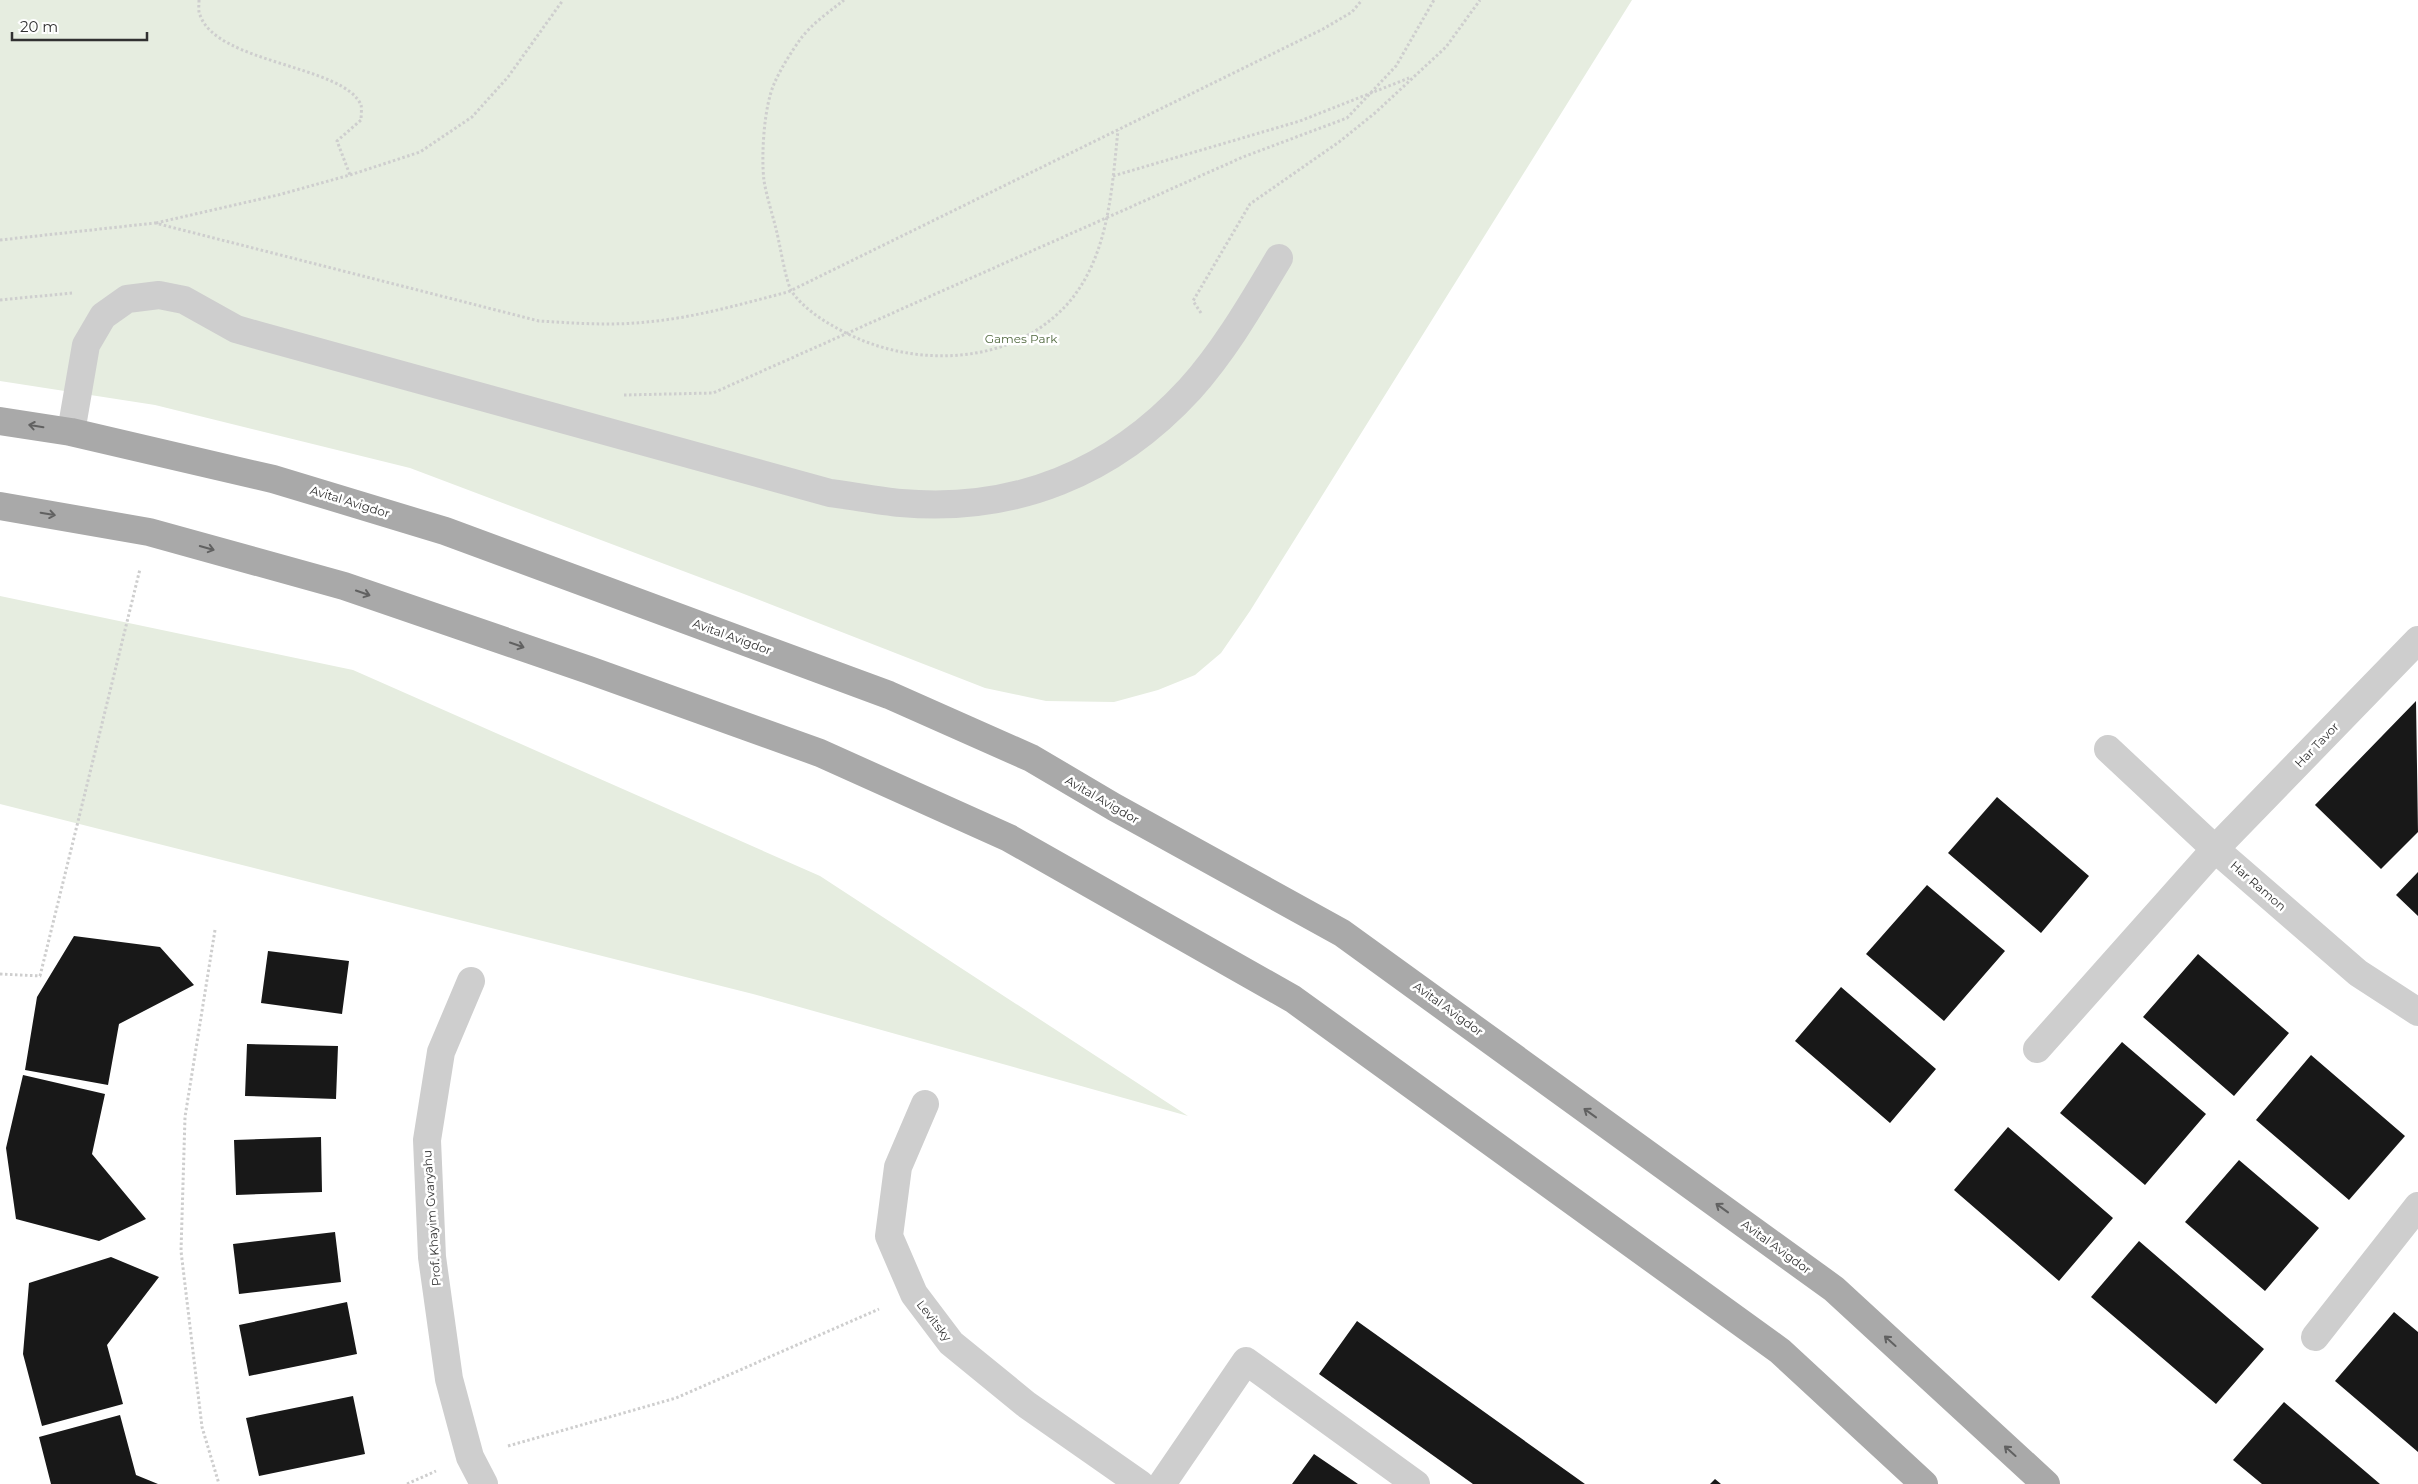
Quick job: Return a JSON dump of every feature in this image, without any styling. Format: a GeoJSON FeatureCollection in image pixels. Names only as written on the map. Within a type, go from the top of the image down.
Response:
{"type":"FeatureCollection","features":[{"type":"Feature","properties":{"kind":"main road","name":"Avital Avigdor"},"geometry":{"type":"LineString","coordinates":[[0,421],[71,432],[273,479],[445,530],[889,695],[1031,758],[1350,939],[1834,1289],[2046,1484]]}},
{"type":"Feature","properties":{"kind":"main road"},"geometry":{"type":"LineString","coordinates":[[0,506],[149,532],[344,586],[598,673],[820,753],[1009,838],[1293,999],[1780,1351],[1924,1484]]}},
{"type":"Feature","properties":{"kind":"street"},"geometry":{"type":"LineString","coordinates":[[71,432],[86,345],[102,316],[127,300],[159,295],[184,300],[236,329],[830,493],[903,503],[966,503],[1022,494],[1072,478],[1116,454],[1155,424],[1190,388],[1222,348],[1279,258]]}},
{"type":"Feature","properties":{"kind":"street","name":"Har Tavor"},"geometry":{"type":"LineString","coordinates":[[2036,1049],[2215,849],[2418,640]]}},
{"type":"Feature","properties":{"kind":"street","name":"Har Ramon"},"geometry":{"type":"LineString","coordinates":[[2108,748],[2215,849],[2358,972],[2418,1012]]}},
{"type":"Feature","properties":{"kind":"street","name":"Prof. Khayim Gvaryahu"},"geometry":{"type":"LineString","coordinates":[[470,981],[441,1052],[427,1140],[432,1257],[449,1379],[470,1457],[484,1484]]}},
{"type":"Feature","properties":{"kind":"street","name":"Levitsky"},"geometry":{"type":"LineString","coordinates":[[925,1104],[898,1167],[889,1236],[914,1294],[951,1343],[1027,1405],[1140,1484]]}},
{"type":"Feature","properties":{"kind":"street"},"geometry":{"type":"LineString","coordinates":[[2315,1337],[2418,1206]]}},
{"type":"Feature","properties":{"kind":"street"},"geometry":{"type":"LineString","coordinates":[[1162,1484],[1246,1361],[1416,1484]]}},
{"type":"Feature","properties":{"kind":"path"},"geometry":{"type":"LineString","coordinates":[[199,0],[199,15],[210,32],[247,52],[338,84],[352,94],[361,105],[361,120],[337,141],[350,175]]}},
{"type":"Feature","properties":{"kind":"path"},"geometry":{"type":"LineString","coordinates":[[0,240],[155,223],[278,195],[350,175],[420,152],[472,117],[508,77],[563,0]]}},
{"type":"Feature","properties":{"kind":"path"},"geometry":{"type":"LineString","coordinates":[[844,0],[826,14],[800,40],[774,84],[764,132],[764,180],[791,291],[822,321],[862,342],[906,354],[951,357],[996,349],[1036,331],[1070,301],[1096,259],[1110,203],[1118,130]]}},
{"type":"Feature","properties":{"kind":"path"},"geometry":{"type":"LineString","coordinates":[[155,223],[538,321],[582,324],[646,322],[718,310],[791,291],[1322,29],[1352,12],[1362,0]]}},
{"type":"Feature","properties":{"kind":"path"},"geometry":{"type":"LineString","coordinates":[[617,395],[713,393],[796,357],[844,332],[1106,219],[1243,157],[1346,118],[1396,66],[1434,0]]}},
{"type":"Feature","properties":{"kind":"path"},"geometry":{"type":"LineString","coordinates":[[1222,348],[1193,301],[1250,204],[1339,142],[1375,114],[1411,77],[1446,47],[1480,0]]}},
{"type":"Feature","properties":{"kind":"path"},"geometry":{"type":"LineString","coordinates":[[1113,176],[1300,122],[1411,77]]}},
{"type":"Feature","properties":{"kind":"path"},"geometry":{"type":"LineString","coordinates":[[0,300],[76,293]]}},
{"type":"Feature","properties":{"kind":"path"},"geometry":{"type":"LineString","coordinates":[[0,974],[40,976],[149,532]]}},
{"type":"Feature","properties":{"kind":"path"},"geometry":{"type":"LineString","coordinates":[[215,930],[185,1117],[181,1251],[202,1427],[219,1484]]}},
{"type":"Feature","properties":{"kind":"path"},"geometry":{"type":"LineString","coordinates":[[407,1484],[470,1457],[676,1398],[914,1294]]}},
{"type":"Feature","properties":{"kind":"green space","name":"Games Park"},"geometry":{"type":"Polygon","coordinates":[[[0,0],[1632,0],[1250,611],[1221,653],[1195,675],[1158,690],[1114,702],[1046,701],[985,688],[744,594],[410,468],[155,405],[0,381],[0,0]]]}},
{"type":"Feature","properties":{"kind":"green space"},"geometry":{"type":"Polygon","coordinates":[[[0,596],[353,670],[820,876],[1188,1116],[753,994],[0,804],[0,596]]]}},
{"type":"Feature","properties":{"kind":"building"},"geometry":{"type":"Polygon","coordinates":[[[2416,701],[2418,832],[2381,869],[2315,805],[2416,701]]]}},
{"type":"Feature","properties":{"kind":"building"},"geometry":{"type":"Polygon","coordinates":[[[1997,797],[2089,876],[2041,933],[1948,853],[1997,797]]]}},
{"type":"Feature","properties":{"kind":"building"},"geometry":{"type":"Polygon","coordinates":[[[2418,872],[2418,916],[2396,895],[2418,872]]]}},
{"type":"Feature","properties":{"kind":"building"},"geometry":{"type":"Polygon","coordinates":[[[1927,885],[2005,951],[1944,1021],[1866,954],[1927,885]]]}},
{"type":"Feature","properties":{"kind":"building"},"geometry":{"type":"Polygon","coordinates":[[[74,936],[160,947],[194,985],[119,1024],[108,1085],[25,1070],[37,997],[74,936]]]}},
{"type":"Feature","properties":{"kind":"building"},"geometry":{"type":"Polygon","coordinates":[[[268,951],[349,961],[342,1014],[261,1003],[268,951]]]}},
{"type":"Feature","properties":{"kind":"building"},"geometry":{"type":"Polygon","coordinates":[[[2198,954],[2289,1033],[2234,1096],[2143,1017],[2198,954]]]}},
{"type":"Feature","properties":{"kind":"building"},"geometry":{"type":"Polygon","coordinates":[[[1841,987],[1936,1069],[1890,1123],[1795,1041],[1841,987]]]}},
{"type":"Feature","properties":{"kind":"building"},"geometry":{"type":"Polygon","coordinates":[[[2122,1042],[2206,1114],[2145,1185],[2060,1113],[2122,1042]]]}},
{"type":"Feature","properties":{"kind":"building"},"geometry":{"type":"Polygon","coordinates":[[[247,1044],[338,1046],[336,1099],[245,1096],[247,1044]]]}},
{"type":"Feature","properties":{"kind":"building"},"geometry":{"type":"Polygon","coordinates":[[[2311,1055],[2405,1136],[2349,1200],[2256,1120],[2311,1055]]]}},
{"type":"Feature","properties":{"kind":"building"},"geometry":{"type":"Polygon","coordinates":[[[23,1075],[105,1094],[92,1154],[146,1219],[99,1241],[16,1219],[6,1148],[23,1075]]]}},
{"type":"Feature","properties":{"kind":"building"},"geometry":{"type":"Polygon","coordinates":[[[2008,1127],[2113,1218],[2059,1281],[1954,1190],[2008,1127]]]}},
{"type":"Feature","properties":{"kind":"building"},"geometry":{"type":"Polygon","coordinates":[[[321,1137],[322,1192],[236,1195],[234,1140],[321,1137]]]}},
{"type":"Feature","properties":{"kind":"building"},"geometry":{"type":"Polygon","coordinates":[[[2239,1160],[2319,1228],[2265,1291],[2185,1222],[2239,1160]]]}},
{"type":"Feature","properties":{"kind":"building"},"geometry":{"type":"Polygon","coordinates":[[[335,1232],[341,1282],[239,1294],[233,1244],[335,1232]]]}},
{"type":"Feature","properties":{"kind":"building"},"geometry":{"type":"Polygon","coordinates":[[[2139,1241],[2264,1349],[2216,1404],[2091,1297],[2139,1241]]]}},
{"type":"Feature","properties":{"kind":"building"},"geometry":{"type":"Polygon","coordinates":[[[111,1257],[159,1277],[107,1345],[123,1404],[42,1426],[23,1354],[29,1283],[111,1257]]]}},
{"type":"Feature","properties":{"kind":"building"},"geometry":{"type":"Polygon","coordinates":[[[347,1302],[357,1354],[249,1376],[239,1325],[347,1302]]]}},
{"type":"Feature","properties":{"kind":"building"},"geometry":{"type":"Polygon","coordinates":[[[2394,1312],[2418,1332],[2418,1452],[2335,1381],[2394,1312]]]}},
{"type":"Feature","properties":{"kind":"building"},"geometry":{"type":"Polygon","coordinates":[[[1357,1321],[1585,1484],[1473,1484],[1319,1374],[1357,1321]]]}},
{"type":"Feature","properties":{"kind":"building"},"geometry":{"type":"Polygon","coordinates":[[[353,1396],[365,1454],[259,1476],[246,1418],[353,1396]]]}},
{"type":"Feature","properties":{"kind":"building"},"geometry":{"type":"Polygon","coordinates":[[[2284,1402],[2380,1484],[2262,1484],[2233,1460],[2284,1402]]]}},
{"type":"Feature","properties":{"kind":"building"},"geometry":{"type":"Polygon","coordinates":[[[120,1415],[136,1475],[158,1484],[51,1484],[39,1437],[120,1415]]]}},
{"type":"Feature","properties":{"kind":"building"},"geometry":{"type":"Polygon","coordinates":[[[1314,1454],[1358,1484],[1292,1484],[1314,1454]]]}},
{"type":"Feature","properties":{"kind":"building"},"geometry":{"type":"Polygon","coordinates":[[[1715,1479],[1721,1484],[1710,1484],[1715,1479]]]}}]}
